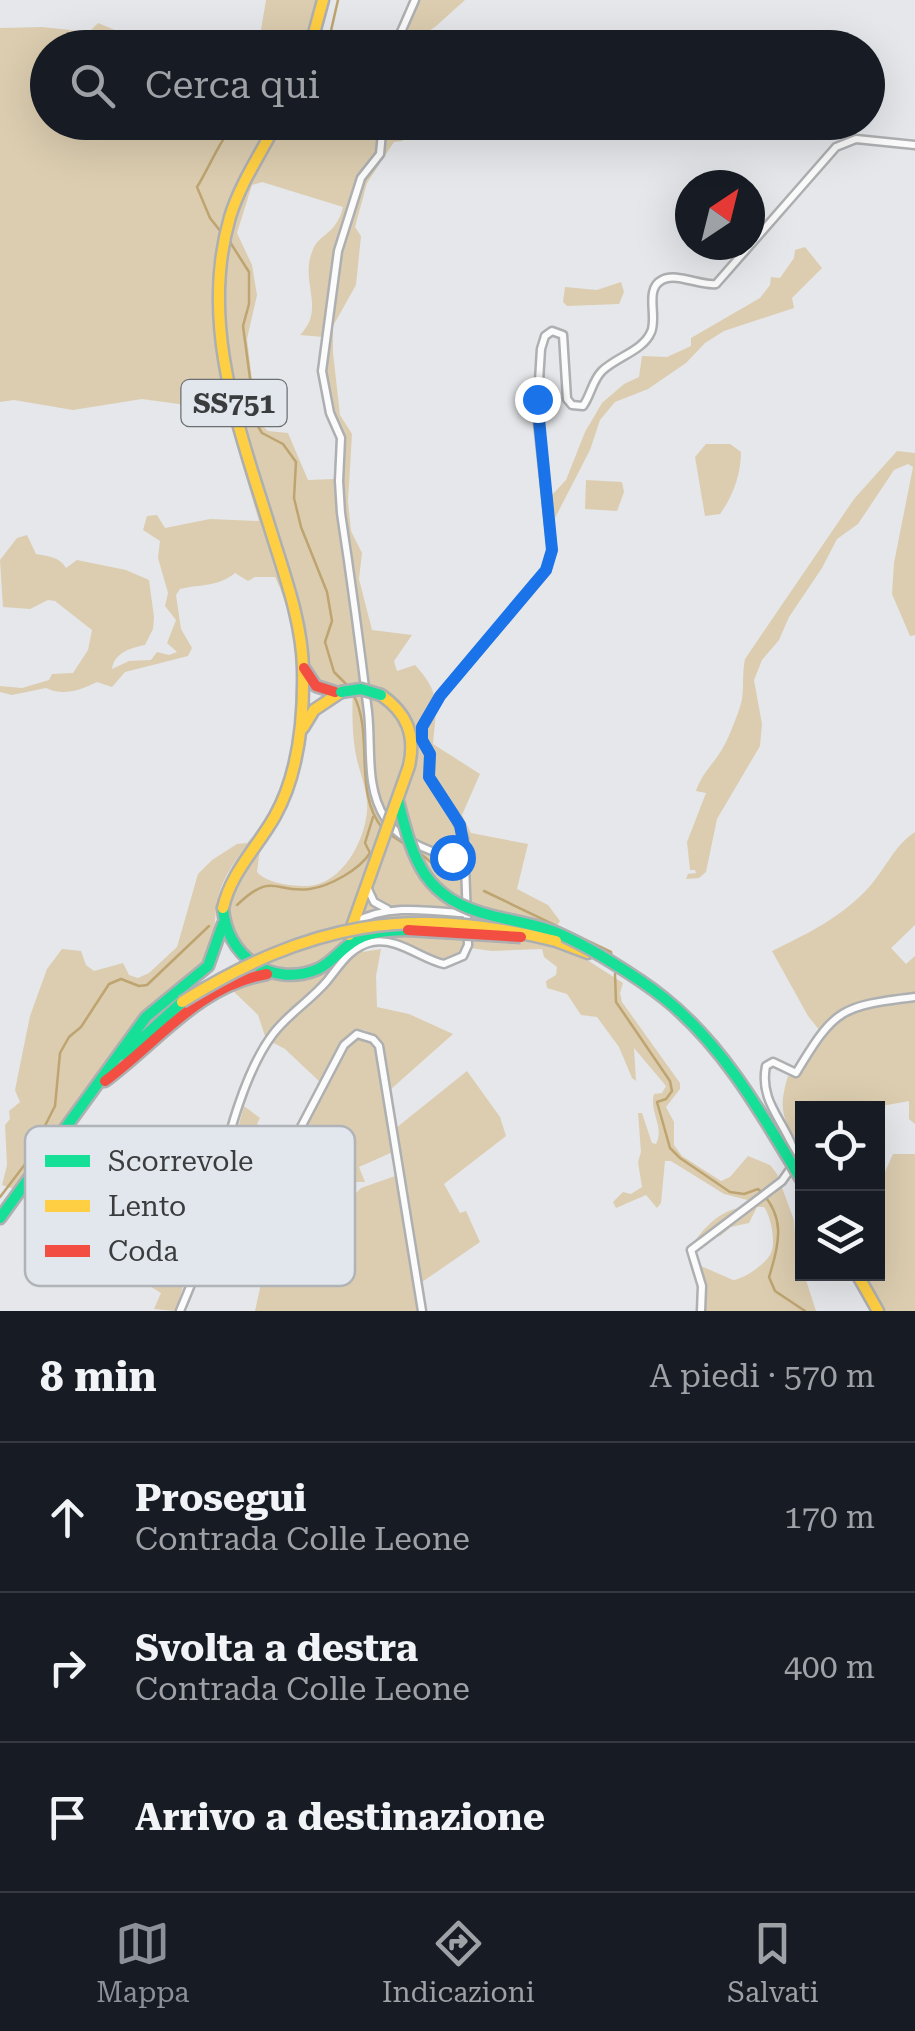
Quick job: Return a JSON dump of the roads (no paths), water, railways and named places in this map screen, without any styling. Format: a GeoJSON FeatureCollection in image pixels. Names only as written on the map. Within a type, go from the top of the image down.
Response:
{"type":"FeatureCollection","features":[{"type":"Feature","properties":{"kind":"main road"},"geometry":{"type":"LineString","coordinates":[[315,30],[323,0]]}},
{"type":"Feature","properties":{"kind":"main road","name":"SS751"},"geometry":{"type":"LineString","coordinates":[[268,140],[231,216],[219,257],[215,304],[223,368],[290,592],[302,663]]}},
{"type":"Feature","properties":{"kind":"main road"},"geometry":{"type":"LineString","coordinates":[[302,663],[314,685],[329,693],[362,690],[381,695],[398,708],[409,725],[413,746],[398,801],[345,946]]}},
{"type":"Feature","properties":{"kind":"main road"},"geometry":{"type":"LineString","coordinates":[[273,974],[246,960],[228,937],[223,907],[228,884],[272,825],[283,801],[301,731],[302,663]]}},
{"type":"Feature","properties":{"kind":"main road"},"geometry":{"type":"LineString","coordinates":[[301,731],[314,710],[341,692]]}},
{"type":"Feature","properties":{"kind":"main road"},"geometry":{"type":"LineString","coordinates":[[398,801],[415,859],[442,895],[473,910],[558,933],[593,951],[665,999],[729,1066],[795,1170]]}},
{"type":"Feature","properties":{"kind":"main road"},"geometry":{"type":"LineString","coordinates":[[100,1084],[162,1017],[234,968],[262,955],[351,927],[443,920],[505,928],[605,961]]}},
{"type":"Feature","properties":{"kind":"main road"},"geometry":{"type":"LineString","coordinates":[[69,1126],[146,1018],[208,966],[223,922]]}},
{"type":"Feature","properties":{"kind":"main road"},"geometry":{"type":"LineString","coordinates":[[100,1084],[158,1033],[236,980],[296,975],[319,968],[345,946],[369,933],[482,933],[556,942]]}},
{"type":"Feature","properties":{"kind":"main road"},"geometry":{"type":"LineString","coordinates":[[0,1218],[25,1184]]}},
{"type":"Feature","properties":{"kind":"main road"},"geometry":{"type":"LineString","coordinates":[[861,1281],[878,1311]]}},
{"type":"Feature","properties":{"kind":"street"},"geometry":{"type":"LineString","coordinates":[[402,30],[414,0]]}},
{"type":"Feature","properties":{"kind":"street"},"geometry":{"type":"LineString","coordinates":[[381,140],[380,154],[361,178],[338,251],[322,371],[330,413],[342,438],[341,513],[368,714],[371,773],[379,808],[404,838],[466,859]]}},
{"type":"Feature","properties":{"kind":"street"},"geometry":{"type":"LineString","coordinates":[[234,1126],[273,1034],[343,960],[372,942],[391,942],[444,964],[457,960],[468,944],[470,914],[460,825],[429,777],[430,754],[422,740],[422,727],[440,696],[546,570],[552,550],[537,399],[545,336],[552,331],[563,335],[567,399],[572,406],[584,406],[598,375],[648,338],[654,320],[653,289],[658,282],[666,278],[705,286],[716,284],[836,148],[854,140]]}},
{"type":"Feature","properties":{"kind":"street"},"geometry":{"type":"LineString","coordinates":[[866,140],[915,145]]}},
{"type":"Feature","properties":{"kind":"street"},"geometry":{"type":"LineString","coordinates":[[369,881],[374,902],[393,911]]}},
{"type":"Feature","properties":{"kind":"street"},"geometry":{"type":"LineString","coordinates":[[354,923],[378,912],[470,914]]}},
{"type":"Feature","properties":{"kind":"street"},"geometry":{"type":"LineString","coordinates":[[700,1311],[702,1286],[691,1250],[782,1181],[796,1161],[792,1140],[766,1100],[766,1066],[774,1062],[796,1073],[815,1040],[849,1008],[865,1002],[915,997]]}},
{"type":"Feature","properties":{"kind":"street"},"geometry":{"type":"LineString","coordinates":[[302,1126],[344,1045],[357,1034],[379,1046],[422,1311]]}},
{"type":"Feature","properties":{"kind":"street"},"geometry":{"type":"LineString","coordinates":[[180,1311],[190,1286]]}},
{"type":"Feature","properties":{"kind":"waterway"},"geometry":{"type":"LineString","coordinates":[[331,30],[338,0]]}},
{"type":"Feature","properties":{"kind":"waterway"},"geometry":{"type":"LineString","coordinates":[[221,232],[210,218],[197,187],[223,140]]}},
{"type":"Feature","properties":{"kind":"waterway"},"geometry":{"type":"LineString","coordinates":[[230,242],[249,272],[249,304],[243,326],[256,423],[262,433],[283,444],[296,462],[294,498],[301,527],[327,592],[332,621],[325,642],[334,672],[349,687]]}},
{"type":"Feature","properties":{"kind":"waterway"},"geometry":{"type":"LineString","coordinates":[[353,694],[363,727],[368,798],[383,829]]}},
{"type":"Feature","properties":{"kind":"waterway"},"geometry":{"type":"LineString","coordinates":[[237,905],[259,888],[310,889],[351,871],[370,853],[365,843],[373,817]]}},
{"type":"Feature","properties":{"kind":"waterway"},"geometry":{"type":"LineString","coordinates":[[389,834],[403,843]]}},
{"type":"Feature","properties":{"kind":"waterway"},"geometry":{"type":"LineString","coordinates":[[415,849],[450,878]]}},
{"type":"Feature","properties":{"kind":"waterway"},"geometry":{"type":"LineString","coordinates":[[484,891],[611,952],[612,961]]}},
{"type":"Feature","properties":{"kind":"waterway"},"geometry":{"type":"LineString","coordinates":[[45,1126],[55,1106],[60,1053],[109,984],[121,979],[147,985],[209,926]]}},
{"type":"Feature","properties":{"kind":"waterway"},"geometry":{"type":"LineString","coordinates":[[615,974],[616,1002],[670,1081],[672,1091],[657,1102],[670,1148],[730,1192],[744,1194],[758,1189],[767,1199],[778,1230],[769,1277],[775,1291],[805,1311]]}},
{"type":"Feature","properties":{"kind":"waterway"},"geometry":{"type":"LineString","coordinates":[[0,1197],[25,1164]]}}]}
